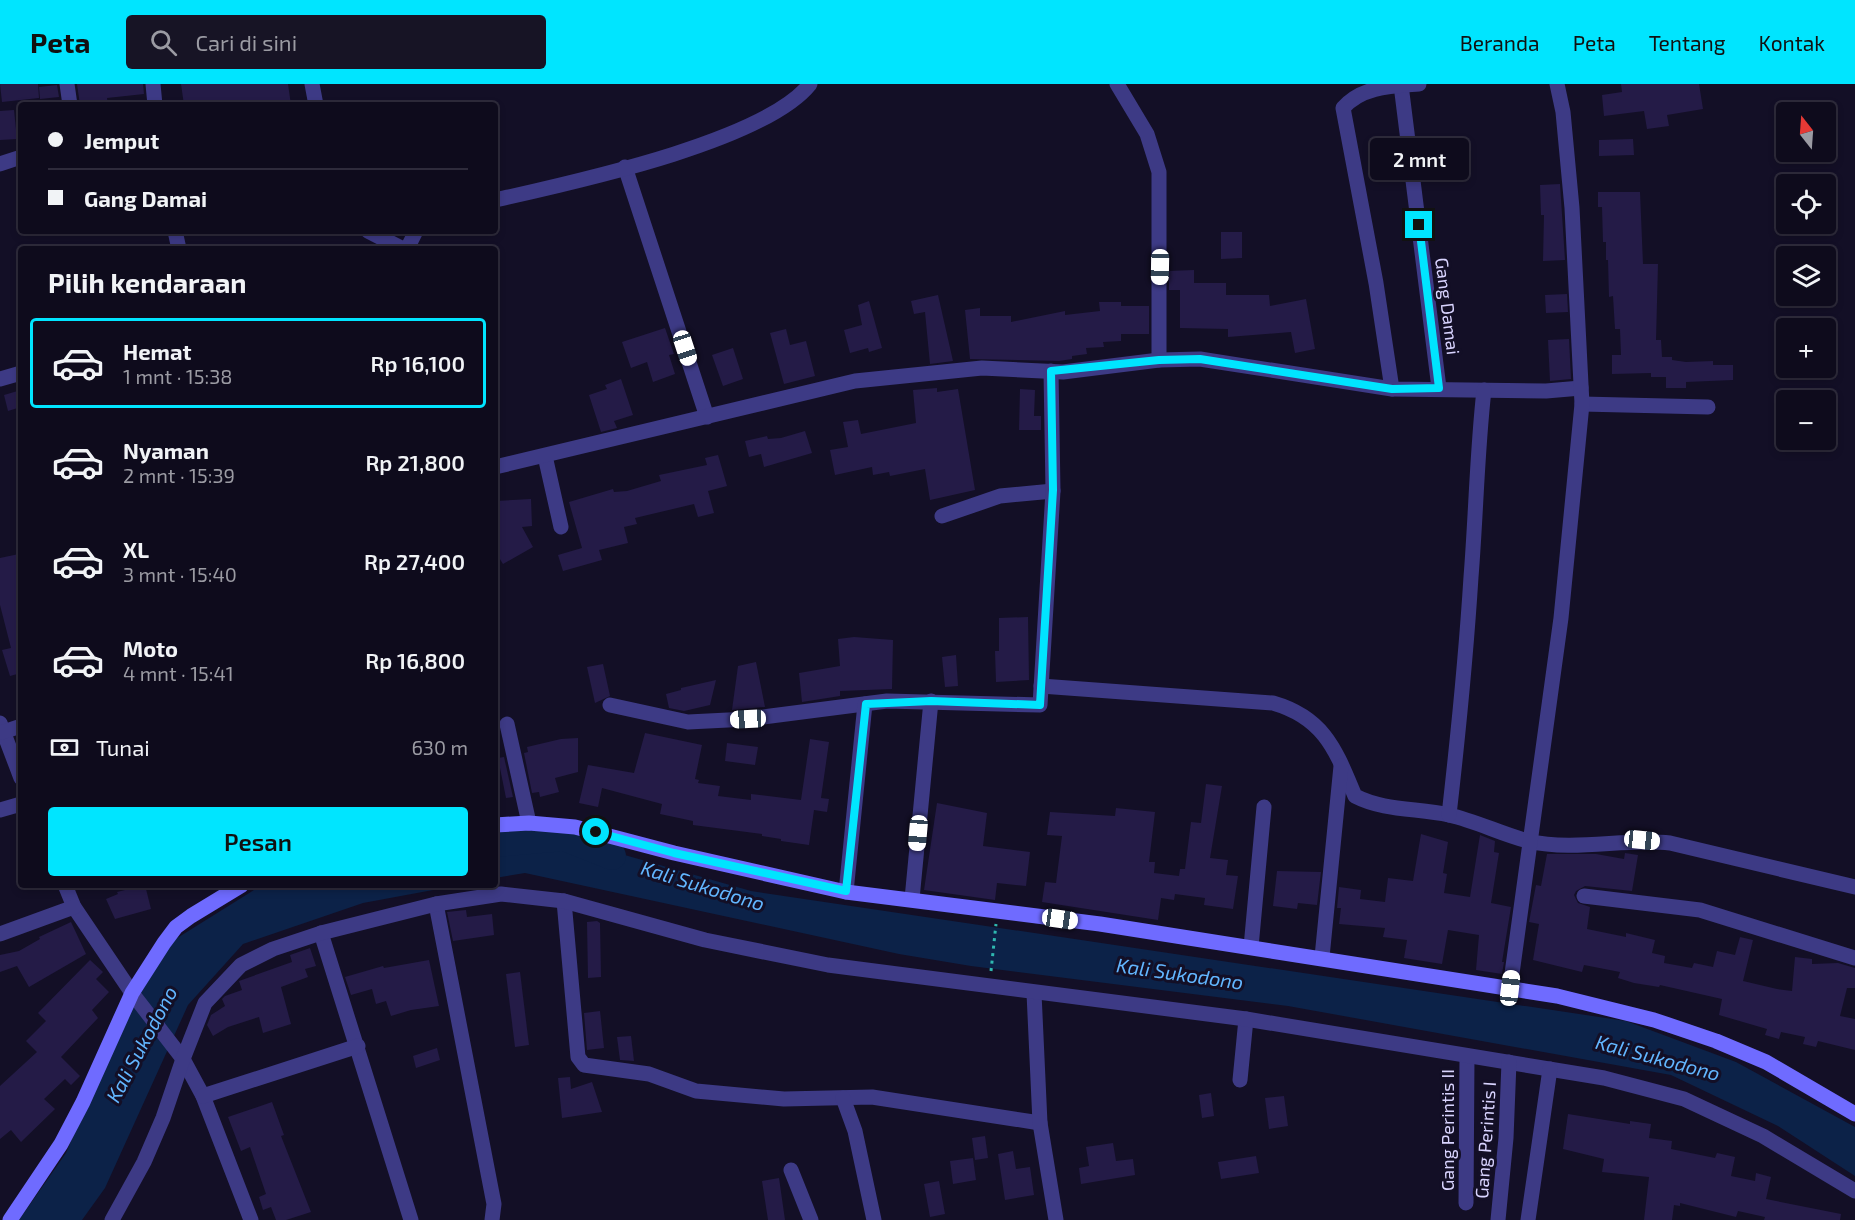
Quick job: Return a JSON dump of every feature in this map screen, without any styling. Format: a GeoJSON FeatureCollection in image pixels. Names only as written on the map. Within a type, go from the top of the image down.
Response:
{"type":"FeatureCollection","features":[{"type":"Feature","properties":{"kind":"main road"},"geometry":{"type":"LineString","coordinates":[[498,825],[529,823],[575,827],[685,856],[846,891],[1322,957],[1557,996],[1654,1020],[1716,1041],[1766,1062],[1855,1114]]}},
{"type":"Feature","properties":{"kind":"main road"},"geometry":{"type":"LineString","coordinates":[[10,1220],[62,1144],[133,995],[176,927],[210,903],[237,888]]}},
{"type":"Feature","properties":{"kind":"street"},"geometry":{"type":"LineString","coordinates":[[68,84],[70,102]]}},
{"type":"Feature","properties":{"kind":"street"},"geometry":{"type":"LineString","coordinates":[[153,84],[155,102]]}},
{"type":"Feature","properties":{"kind":"street"},"geometry":{"type":"LineString","coordinates":[[312,84],[315,102]]}},
{"type":"Feature","properties":{"kind":"street"},"geometry":{"type":"LineString","coordinates":[[498,199],[624,167],[716,140],[768,117],[802,94],[810,84]]}},
{"type":"Feature","properties":{"kind":"street"},"geometry":{"type":"LineString","coordinates":[[1117,84],[1147,134],[1159,172],[1159,360]]}},
{"type":"Feature","properties":{"kind":"street"},"geometry":{"type":"LineString","coordinates":[[1392,389],[1377,283],[1343,108],[1352,98],[1377,89],[1419,84]]}},
{"type":"Feature","properties":{"kind":"street"},"geometry":{"type":"LineString","coordinates":[[1510,988],[1561,618],[1581,396],[1572,208],[1563,112],[1557,84]]}},
{"type":"Feature","properties":{"kind":"street","name":"Gang Damai"},"geometry":{"type":"LineString","coordinates":[[1401,85],[1439,388]]}},
{"type":"Feature","properties":{"kind":"street"},"geometry":{"type":"LineString","coordinates":[[0,164],[18,158]]}},
{"type":"Feature","properties":{"kind":"street"},"geometry":{"type":"LineString","coordinates":[[624,167],[707,417]]}},
{"type":"Feature","properties":{"kind":"street"},"geometry":{"type":"LineString","coordinates":[[374,234],[399,246]]}},
{"type":"Feature","properties":{"kind":"street"},"geometry":{"type":"LineString","coordinates":[[498,466],[855,381],[982,368],[1051,371],[1159,360],[1209,360],[1392,389],[1546,391],[1708,406]]}},
{"type":"Feature","properties":{"kind":"street"},"geometry":{"type":"LineString","coordinates":[[610,705],[688,722],[748,719],[866,704],[931,701],[1040,705],[1053,490],[1051,371]]}},
{"type":"Feature","properties":{"kind":"street"},"geometry":{"type":"LineString","coordinates":[[0,379],[18,374]]}},
{"type":"Feature","properties":{"kind":"street"},"geometry":{"type":"LineString","coordinates":[[1449,815],[1472,575],[1477,451],[1484,390]]}},
{"type":"Feature","properties":{"kind":"street"},"geometry":{"type":"LineString","coordinates":[[545,456],[561,527]]}},
{"type":"Feature","properties":{"kind":"street"},"geometry":{"type":"LineString","coordinates":[[942,516],[1000,496],[1053,490]]}},
{"type":"Feature","properties":{"kind":"street"},"geometry":{"type":"LineString","coordinates":[[1041,686],[1274,703],[1310,720],[1332,744],[1355,796],[1364,801],[1380,806],[1449,815],[1529,841],[1581,845],[1623,844],[1642,840],[1670,843],[1855,887]]}},
{"type":"Feature","properties":{"kind":"street"},"geometry":{"type":"LineString","coordinates":[[912,899],[931,701]]}},
{"type":"Feature","properties":{"kind":"street"},"geometry":{"type":"LineString","coordinates":[[846,891],[866,704]]}},
{"type":"Feature","properties":{"kind":"street"},"geometry":{"type":"LineString","coordinates":[[507,724],[529,823]]}},
{"type":"Feature","properties":{"kind":"street"},"geometry":{"type":"LineString","coordinates":[[18,726],[1,728],[18,770]]}},
{"type":"Feature","properties":{"kind":"street"},"geometry":{"type":"LineString","coordinates":[[1322,957],[1341,760]]}},
{"type":"Feature","properties":{"kind":"street"},"geometry":{"type":"LineString","coordinates":[[0,810],[18,805]]}},
{"type":"Feature","properties":{"kind":"street"},"geometry":{"type":"LineString","coordinates":[[1251,947],[1264,807]]}},
{"type":"Feature","properties":{"kind":"street"},"geometry":{"type":"LineString","coordinates":[[66,888],[74,907],[133,995],[173,1043],[183,1059],[203,1096],[251,1220]]}},
{"type":"Feature","properties":{"kind":"street"},"geometry":{"type":"LineString","coordinates":[[114,1219],[160,1127],[205,1003],[228,976],[253,958],[321,933],[436,904],[501,894],[564,901],[705,940],[828,965],[1246,1019],[1604,1078],[1684,1099],[1763,1136],[1855,1191]]}},
{"type":"Feature","properties":{"kind":"street"},"geometry":{"type":"LineString","coordinates":[[1584,896],[1700,910],[1855,957]]}},
{"type":"Feature","properties":{"kind":"street"},"geometry":{"type":"LineString","coordinates":[[564,901],[578,1057],[584,1065],[649,1074],[696,1091],[784,1099],[872,1097],[1040,1123]]}},
{"type":"Feature","properties":{"kind":"street"},"geometry":{"type":"LineString","coordinates":[[436,904],[494,1204],[492,1220]]}},
{"type":"Feature","properties":{"kind":"street"},"geometry":{"type":"LineString","coordinates":[[0,934],[74,907]]}},
{"type":"Feature","properties":{"kind":"street"},"geometry":{"type":"LineString","coordinates":[[321,933],[411,1220]]}},
{"type":"Feature","properties":{"kind":"street"},"geometry":{"type":"LineString","coordinates":[[1034,993],[1040,1123],[1056,1220]]}},
{"type":"Feature","properties":{"kind":"street"},"geometry":{"type":"LineString","coordinates":[[1240,1080],[1246,1019]]}},
{"type":"Feature","properties":{"kind":"street"},"geometry":{"type":"LineString","coordinates":[[203,1096],[357,1046]]}},
{"type":"Feature","properties":{"kind":"street","name":"Gang Perintis II"},"geometry":{"type":"LineString","coordinates":[[1466,1203],[1467,1056]]}},
{"type":"Feature","properties":{"kind":"street","name":"Gang Perintis I"},"geometry":{"type":"LineString","coordinates":[[1498,1220],[1509,1062]]}},
{"type":"Feature","properties":{"kind":"street"},"geometry":{"type":"LineString","coordinates":[[1528,1220],[1550,1069]]}},
{"type":"Feature","properties":{"kind":"street"},"geometry":{"type":"LineString","coordinates":[[843,1098],[855,1131],[874,1220]]}},
{"type":"Feature","properties":{"kind":"street"},"geometry":{"type":"LineString","coordinates":[[791,1170],[811,1220]]}},
{"type":"Feature","properties":{"kind":"path"},"geometry":{"type":"LineString","coordinates":[[992,972],[996,922]]}},
{"type":"Feature","properties":{"kind":"water"},"geometry":{"type":"Polygon","coordinates":[[[498,840],[579,842],[751,891],[1626,1021],[1736,1062],[1855,1127],[1855,1176],[1778,1126],[1671,1075],[1288,1006],[971,966],[899,954],[525,873],[498,878],[498,840]]]}},
{"type":"Feature","properties":{"kind":"water"},"geometry":{"type":"Polygon","coordinates":[[[257,888],[444,888],[363,903],[243,944],[188,1005],[105,1188],[82,1220],[19,1220],[66,1153],[125,1014],[174,940],[257,888]]]}},
{"type":"Feature","properties":{"kind":"building"},"geometry":{"type":"Polygon","coordinates":[[[0,84],[38,84],[39,98],[2,102],[0,84]]]}},
{"type":"Feature","properties":{"kind":"building"},"geometry":{"type":"Polygon","coordinates":[[[77,84],[143,84],[144,94],[107,98],[108,102],[80,102],[77,84]]]}},
{"type":"Feature","properties":{"kind":"building"},"geometry":{"type":"Polygon","coordinates":[[[181,84],[288,84],[291,102],[184,102],[181,84]]]}},
{"type":"Feature","properties":{"kind":"building"},"geometry":{"type":"Polygon","coordinates":[[[1621,84],[1699,84],[1703,109],[1667,115],[1669,126],[1647,129],[1644,111],[1604,116],[1602,95],[1622,92],[1621,84]]]}},
{"type":"Feature","properties":{"kind":"building"},"geometry":{"type":"Polygon","coordinates":[[[57,85],[59,97],[40,99],[39,87],[57,85]]]}},
{"type":"Feature","properties":{"kind":"building"},"geometry":{"type":"Polygon","coordinates":[[[14,110],[17,139],[0,140],[0,111],[14,110]]]}},
{"type":"Feature","properties":{"kind":"building"},"geometry":{"type":"Polygon","coordinates":[[[1633,139],[1634,155],[1599,156],[1599,140],[1633,139]]]}},
{"type":"Feature","properties":{"kind":"building"},"geometry":{"type":"Polygon","coordinates":[[[1560,184],[1565,260],[1543,261],[1544,215],[1541,215],[1540,185],[1560,184]]]}},
{"type":"Feature","properties":{"kind":"building"},"geometry":{"type":"Polygon","coordinates":[[[1598,192],[1640,192],[1643,264],[1658,264],[1656,340],[1661,340],[1662,357],[1672,357],[1672,360],[1686,362],[1713,361],[1713,365],[1733,365],[1733,380],[1686,382],[1686,388],[1666,388],[1666,377],[1651,377],[1651,373],[1612,374],[1612,355],[1621,355],[1620,329],[1615,329],[1613,296],[1609,297],[1608,260],[1606,260],[1606,242],[1603,242],[1602,207],[1598,207],[1598,192]]]}},
{"type":"Feature","properties":{"kind":"building"},"geometry":{"type":"Polygon","coordinates":[[[1221,232],[1242,232],[1242,258],[1221,259],[1221,232]]]}},
{"type":"Feature","properties":{"kind":"building"},"geometry":{"type":"Polygon","coordinates":[[[1194,270],[1194,283],[1226,283],[1226,295],[1269,295],[1270,306],[1306,299],[1315,349],[1295,353],[1291,332],[1228,337],[1228,329],[1180,328],[1180,290],[1169,290],[1169,271],[1194,270]]]}},
{"type":"Feature","properties":{"kind":"building"},"geometry":{"type":"Polygon","coordinates":[[[1567,294],[1568,312],[1546,313],[1545,295],[1567,294]]]}},
{"type":"Feature","properties":{"kind":"building"},"geometry":{"type":"Polygon","coordinates":[[[938,295],[953,361],[930,364],[925,312],[914,314],[911,301],[938,295]]]}},
{"type":"Feature","properties":{"kind":"building"},"geometry":{"type":"Polygon","coordinates":[[[869,301],[882,348],[869,352],[868,348],[850,353],[844,330],[862,325],[858,305],[869,301]]]}},
{"type":"Feature","properties":{"kind":"building"},"geometry":{"type":"Polygon","coordinates":[[[1099,302],[1121,302],[1121,306],[1149,306],[1149,334],[1121,334],[1121,341],[1103,342],[1104,347],[1086,348],[1087,354],[1059,361],[970,359],[965,310],[980,308],[980,316],[1011,316],[1011,322],[1065,311],[1065,315],[1100,311],[1099,302]]]}},
{"type":"Feature","properties":{"kind":"building"},"geometry":{"type":"Polygon","coordinates":[[[665,328],[674,354],[669,355],[675,374],[653,382],[647,362],[631,368],[622,342],[665,328]]]}},
{"type":"Feature","properties":{"kind":"building"},"geometry":{"type":"Polygon","coordinates":[[[786,329],[790,345],[806,341],[815,376],[784,384],[770,333],[786,329]]]}},
{"type":"Feature","properties":{"kind":"building"},"geometry":{"type":"Polygon","coordinates":[[[1569,339],[1571,379],[1550,381],[1548,340],[1569,339]]]}},
{"type":"Feature","properties":{"kind":"building"},"geometry":{"type":"Polygon","coordinates":[[[733,348],[743,379],[723,386],[712,355],[733,348]]]}},
{"type":"Feature","properties":{"kind":"building"},"geometry":{"type":"Polygon","coordinates":[[[621,379],[633,415],[614,421],[617,428],[601,432],[589,395],[607,389],[605,385],[621,379]]]}},
{"type":"Feature","properties":{"kind":"building"},"geometry":{"type":"Polygon","coordinates":[[[937,388],[937,392],[958,389],[975,490],[930,500],[925,469],[890,476],[889,472],[873,475],[872,467],[835,475],[830,450],[848,447],[843,422],[858,420],[861,434],[916,423],[913,390],[937,388]]]}},
{"type":"Feature","properties":{"kind":"building"},"geometry":{"type":"Polygon","coordinates":[[[1020,389],[1035,390],[1034,416],[1041,416],[1041,430],[1019,430],[1020,389]]]}},
{"type":"Feature","properties":{"kind":"building"},"geometry":{"type":"Polygon","coordinates":[[[18,391],[18,408],[8,411],[4,395],[18,391]]]}},
{"type":"Feature","properties":{"kind":"building"},"geometry":{"type":"Polygon","coordinates":[[[805,431],[812,453],[764,467],[761,454],[749,457],[745,441],[767,436],[768,439],[781,438],[805,431]]]}},
{"type":"Feature","properties":{"kind":"building"},"geometry":{"type":"Polygon","coordinates":[[[718,455],[727,486],[708,491],[714,513],[698,517],[694,504],[635,518],[637,524],[624,527],[628,543],[599,550],[602,560],[563,571],[558,555],[582,548],[569,502],[613,489],[614,492],[627,491],[661,481],[659,475],[707,465],[705,458],[718,455]]]}},
{"type":"Feature","properties":{"kind":"building"},"geometry":{"type":"Polygon","coordinates":[[[531,499],[532,526],[522,527],[533,547],[503,564],[498,556],[498,501],[531,499]]]}},
{"type":"Feature","properties":{"kind":"building"},"geometry":{"type":"Polygon","coordinates":[[[18,554],[18,674],[10,676],[2,650],[11,648],[0,605],[0,558],[18,554]]]}},
{"type":"Feature","properties":{"kind":"building"},"geometry":{"type":"Polygon","coordinates":[[[1028,617],[1029,680],[996,682],[995,651],[999,651],[999,618],[1028,617]]]}},
{"type":"Feature","properties":{"kind":"building"},"geometry":{"type":"Polygon","coordinates":[[[854,637],[893,640],[892,689],[840,691],[840,696],[802,702],[799,673],[840,666],[838,639],[854,637]]]}},
{"type":"Feature","properties":{"kind":"building"},"geometry":{"type":"Polygon","coordinates":[[[956,655],[958,686],[945,687],[942,657],[956,655]]]}},
{"type":"Feature","properties":{"kind":"building"},"geometry":{"type":"Polygon","coordinates":[[[756,662],[765,707],[732,710],[738,666],[756,662]]]}},
{"type":"Feature","properties":{"kind":"building"},"geometry":{"type":"Polygon","coordinates":[[[603,664],[610,696],[595,703],[587,667],[603,664]]]}},
{"type":"Feature","properties":{"kind":"building"},"geometry":{"type":"Polygon","coordinates":[[[716,680],[710,705],[684,711],[669,708],[666,694],[716,680]]]}},
{"type":"Feature","properties":{"kind":"building"},"geometry":{"type":"Polygon","coordinates":[[[645,733],[702,745],[695,779],[699,780],[698,783],[720,786],[718,796],[751,800],[751,794],[801,800],[810,739],[829,742],[821,798],[829,799],[827,812],[814,810],[809,845],[781,841],[781,839],[762,836],[762,834],[693,825],[693,821],[660,814],[662,804],[602,788],[598,807],[579,803],[588,765],[634,773],[645,733]]]}},
{"type":"Feature","properties":{"kind":"building"},"geometry":{"type":"Polygon","coordinates":[[[578,738],[578,772],[555,778],[559,792],[540,797],[539,792],[532,793],[524,753],[528,752],[527,747],[561,739],[578,738]]]}},
{"type":"Feature","properties":{"kind":"building"},"geometry":{"type":"Polygon","coordinates":[[[727,743],[758,747],[755,765],[725,761],[727,743]]]}},
{"type":"Feature","properties":{"kind":"building"},"geometry":{"type":"Polygon","coordinates":[[[504,757],[513,797],[506,798],[498,758],[504,757]]]}},
{"type":"Feature","properties":{"kind":"building"},"geometry":{"type":"Polygon","coordinates":[[[1206,784],[1222,786],[1210,858],[1228,860],[1226,875],[1238,876],[1233,909],[1204,905],[1205,898],[1175,894],[1174,900],[1161,898],[1158,920],[1042,902],[1045,882],[1056,883],[1062,836],[1047,835],[1050,812],[1115,816],[1116,808],[1155,812],[1149,862],[1155,862],[1154,873],[1179,876],[1180,869],[1185,869],[1191,822],[1201,823],[1206,784]]]}},
{"type":"Feature","properties":{"kind":"building"},"geometry":{"type":"Polygon","coordinates":[[[937,803],[987,813],[983,846],[1030,852],[1026,886],[997,883],[995,900],[924,890],[937,803]]]}},
{"type":"Feature","properties":{"kind":"building"},"geometry":{"type":"Polygon","coordinates":[[[1421,834],[1448,842],[1443,873],[1447,874],[1444,893],[1470,897],[1480,835],[1495,841],[1494,852],[1499,853],[1491,903],[1511,907],[1502,974],[1476,970],[1479,935],[1448,930],[1442,964],[1404,958],[1407,940],[1383,937],[1385,928],[1339,924],[1341,908],[1337,908],[1339,887],[1361,890],[1360,899],[1385,902],[1388,878],[1413,881],[1421,834]]]}},
{"type":"Feature","properties":{"kind":"building"},"geometry":{"type":"Polygon","coordinates":[[[1625,853],[1638,855],[1632,891],[1585,886],[1576,891],[1574,895],[1578,903],[1590,907],[1587,929],[1626,937],[1626,933],[1655,940],[1652,953],[1665,956],[1664,963],[1692,968],[1694,963],[1713,967],[1717,951],[1735,955],[1740,937],[1753,940],[1743,981],[1777,989],[1792,991],[1795,957],[1812,959],[1812,964],[1838,963],[1855,968],[1855,988],[1847,988],[1840,1016],[1855,1019],[1855,1050],[1818,1041],[1816,1047],[1803,1044],[1805,1037],[1781,1032],[1779,1039],[1765,1035],[1767,1029],[1719,1015],[1722,999],[1660,985],[1659,987],[1634,983],[1618,978],[1620,972],[1584,965],[1582,972],[1533,960],[1539,924],[1529,922],[1536,885],[1541,886],[1547,854],[1596,854],[1624,859],[1625,853]]]}},
{"type":"Feature","properties":{"kind":"building"},"geometry":{"type":"Polygon","coordinates":[[[1277,871],[1321,872],[1317,905],[1298,903],[1297,909],[1273,906],[1277,871]]]}},
{"type":"Feature","properties":{"kind":"building"},"geometry":{"type":"Polygon","coordinates":[[[146,888],[151,909],[115,919],[106,899],[118,894],[117,892],[146,888]]]}},
{"type":"Feature","properties":{"kind":"building"},"geometry":{"type":"Polygon","coordinates":[[[466,910],[467,917],[492,914],[494,935],[453,941],[447,912],[466,910]]]}},
{"type":"Feature","properties":{"kind":"building"},"geometry":{"type":"Polygon","coordinates":[[[71,922],[86,954],[29,987],[17,966],[0,972],[0,955],[19,951],[40,939],[39,937],[71,922]]]}},
{"type":"Feature","properties":{"kind":"building"},"geometry":{"type":"Polygon","coordinates":[[[587,922],[600,923],[601,977],[588,978],[587,922]]]}},
{"type":"Feature","properties":{"kind":"building"},"geometry":{"type":"Polygon","coordinates":[[[310,948],[316,966],[305,969],[308,977],[281,987],[291,1024],[263,1033],[259,1017],[228,1027],[213,1036],[207,1025],[211,1015],[225,1006],[222,999],[225,996],[242,990],[239,981],[292,962],[290,955],[310,948]]]}},
{"type":"Feature","properties":{"kind":"building"},"geometry":{"type":"Polygon","coordinates":[[[90,960],[103,972],[96,979],[109,992],[92,1010],[98,1018],[61,1057],[80,1076],[71,1085],[65,1079],[44,1099],[55,1109],[21,1142],[11,1130],[0,1139],[0,1086],[37,1052],[26,1041],[46,1021],[38,1013],[90,960]]]}},
{"type":"Feature","properties":{"kind":"building"},"geometry":{"type":"Polygon","coordinates":[[[429,960],[439,1006],[391,1016],[386,1001],[376,1004],[372,989],[351,995],[345,977],[383,966],[384,968],[429,960]]]}},
{"type":"Feature","properties":{"kind":"building"},"geometry":{"type":"Polygon","coordinates":[[[520,972],[529,1045],[515,1047],[506,974],[520,972]]]}},
{"type":"Feature","properties":{"kind":"building"},"geometry":{"type":"Polygon","coordinates":[[[600,1011],[604,1048],[587,1050],[584,1013],[600,1011]]]}},
{"type":"Feature","properties":{"kind":"building"},"geometry":{"type":"Polygon","coordinates":[[[631,1036],[634,1061],[620,1060],[617,1037],[631,1036]]]}},
{"type":"Feature","properties":{"kind":"building"},"geometry":{"type":"Polygon","coordinates":[[[437,1048],[440,1060],[416,1068],[413,1056],[437,1048]]]}},
{"type":"Feature","properties":{"kind":"building"},"geometry":{"type":"Polygon","coordinates":[[[570,1077],[571,1089],[592,1082],[602,1112],[562,1118],[558,1078],[570,1077]]]}},
{"type":"Feature","properties":{"kind":"building"},"geometry":{"type":"Polygon","coordinates":[[[1211,1093],[1214,1116],[1202,1118],[1199,1095],[1211,1093]]]}},
{"type":"Feature","properties":{"kind":"building"},"geometry":{"type":"Polygon","coordinates":[[[1284,1096],[1288,1126],[1269,1129],[1265,1098],[1284,1096]]]}},
{"type":"Feature","properties":{"kind":"building"},"geometry":{"type":"Polygon","coordinates":[[[272,1102],[284,1135],[281,1136],[311,1212],[286,1220],[276,1220],[271,1207],[263,1210],[259,1197],[266,1194],[250,1147],[241,1151],[228,1117],[272,1102]]]}},
{"type":"Feature","properties":{"kind":"building"},"geometry":{"type":"Polygon","coordinates":[[[1568,1114],[1630,1124],[1630,1121],[1651,1124],[1649,1138],[1672,1141],[1671,1149],[1715,1158],[1717,1153],[1735,1157],[1731,1176],[1755,1181],[1756,1173],[1771,1177],[1766,1199],[1841,1214],[1840,1220],[1764,1220],[1765,1217],[1738,1211],[1736,1217],[1680,1203],[1680,1206],[1674,1205],[1672,1220],[1644,1220],[1649,1177],[1602,1172],[1604,1159],[1563,1149],[1568,1114]]]}},
{"type":"Feature","properties":{"kind":"building"},"geometry":{"type":"Polygon","coordinates":[[[985,1136],[988,1158],[975,1160],[972,1138],[985,1136]]]}},
{"type":"Feature","properties":{"kind":"building"},"geometry":{"type":"Polygon","coordinates":[[[1113,1143],[1116,1161],[1133,1159],[1135,1175],[1081,1184],[1079,1168],[1089,1166],[1086,1147],[1113,1143]]]}},
{"type":"Feature","properties":{"kind":"building"},"geometry":{"type":"Polygon","coordinates":[[[1013,1151],[1016,1169],[1030,1167],[1034,1195],[1005,1200],[998,1154],[1013,1151]]]}},
{"type":"Feature","properties":{"kind":"building"},"geometry":{"type":"Polygon","coordinates":[[[1256,1156],[1259,1173],[1221,1179],[1218,1162],[1256,1156]]]}},
{"type":"Feature","properties":{"kind":"building"},"geometry":{"type":"Polygon","coordinates":[[[973,1158],[976,1180],[953,1184],[950,1161],[973,1158]]]}},
{"type":"Feature","properties":{"kind":"building"},"geometry":{"type":"Polygon","coordinates":[[[779,1178],[785,1220],[768,1220],[762,1181],[779,1178]]]}},
{"type":"Feature","properties":{"kind":"building"},"geometry":{"type":"Polygon","coordinates":[[[939,1181],[945,1214],[930,1217],[924,1184],[939,1181]]]}},
{"type":"Feature","properties":{"kind":"waterway","name":"Kali Sukodono"},"geometry":{"type":"LineString","coordinates":[[498,843],[564,837],[612,856]]}},
{"type":"Feature","properties":{"kind":"route"},"geometry":{"type":"LineString","coordinates":[[596,832],[674,853],[846,891],[866,704],[887,701],[931,701],[1040,705],[1053,490],[1051,371],[1063,372],[1159,360],[1200,359],[1392,389],[1439,388],[1419,225]]}}]}
